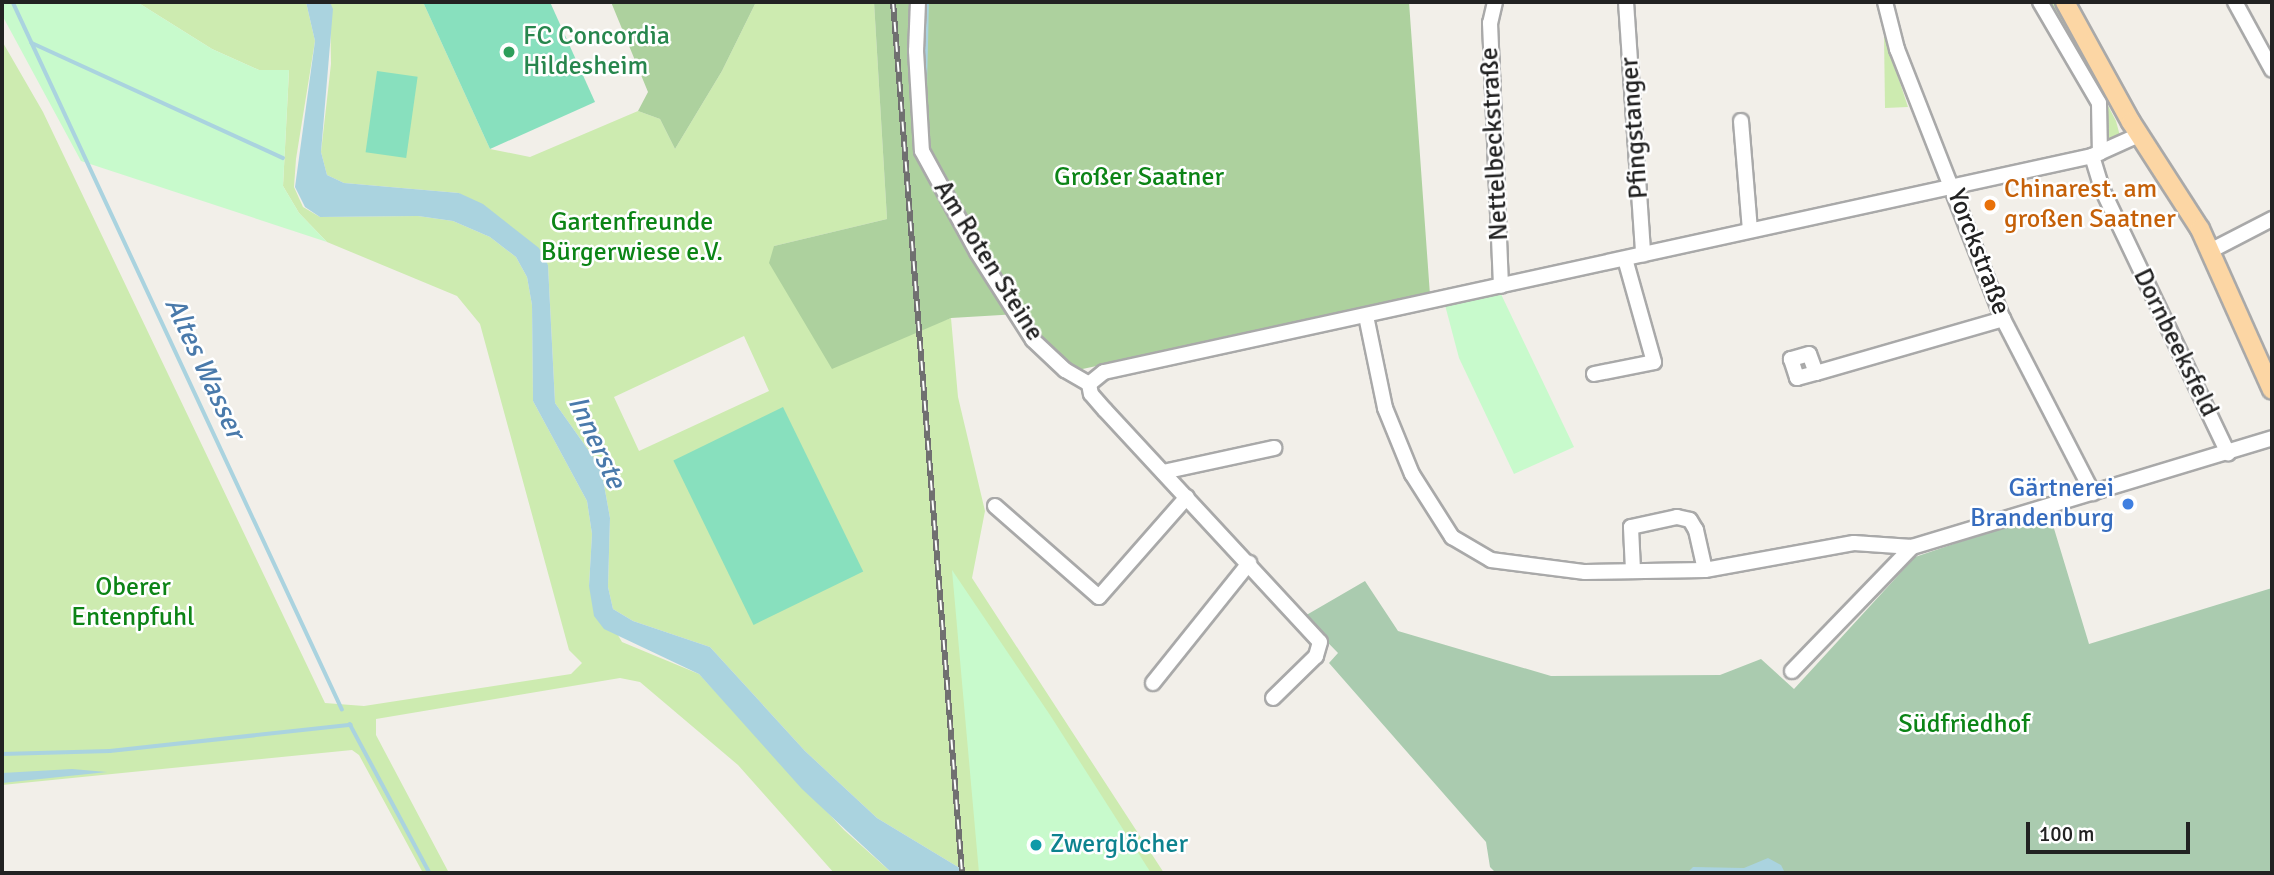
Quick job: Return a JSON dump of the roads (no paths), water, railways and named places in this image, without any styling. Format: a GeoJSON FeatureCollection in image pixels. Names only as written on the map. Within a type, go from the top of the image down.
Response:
{"type":"FeatureCollection","features":[{"type":"Feature","properties":{"kind":"main road"},"geometry":{"type":"LineString","coordinates":[[2065,2],[2139,135],[2210,251],[2272,390]]}},
{"type":"Feature","properties":{"kind":"street","name":"Am Roten Steine"},"geometry":{"type":"LineString","coordinates":[[918,2],[919,135],[927,162],[1033,340],[1065,370],[1089,384],[1091,394],[1320,642],[1316,656],[1273,698]]}},
{"type":"Feature","properties":{"kind":"street","name":"Nettelbeckstraße"},"geometry":{"type":"LineString","coordinates":[[1495,2],[1490,23],[1501,286]]}},
{"type":"Feature","properties":{"kind":"street","name":"Pfingstanger"},"geometry":{"type":"LineString","coordinates":[[1626,2],[1643,254]]}},
{"type":"Feature","properties":{"kind":"street","name":"Yorckstraße"},"geometry":{"type":"LineString","coordinates":[[1885,2],[1897,48],[2003,320],[2093,493]]}},
{"type":"Feature","properties":{"kind":"street","name":"Dornbeeksfeld"},"geometry":{"type":"LineString","coordinates":[[2040,2],[2099,103],[2096,154],[2102,189],[2228,453]]}},
{"type":"Feature","properties":{"kind":"street"},"geometry":{"type":"LineString","coordinates":[[2235,2],[2272,70]]}},
{"type":"Feature","properties":{"kind":"street"},"geometry":{"type":"LineString","coordinates":[[1741,121],[1750,230]]}},
{"type":"Feature","properties":{"kind":"street"},"geometry":{"type":"LineString","coordinates":[[1089,384],[1104,372],[2096,154],[2139,135]]}},
{"type":"Feature","properties":{"kind":"street"},"geometry":{"type":"LineString","coordinates":[[2210,251],[2272,219]]}},
{"type":"Feature","properties":{"kind":"street"},"geometry":{"type":"LineString","coordinates":[[1594,374],[1654,362],[1625,259]]}},
{"type":"Feature","properties":{"kind":"street"},"geometry":{"type":"LineString","coordinates":[[1366,316],[1392,426],[1412,474],[1452,537],[1482,555],[1516,565],[1585,572],[1705,570],[1854,543],[1912,547],[2272,438]]}},
{"type":"Feature","properties":{"kind":"street"},"geometry":{"type":"LineString","coordinates":[[1816,373],[2003,320]]}},
{"type":"Feature","properties":{"kind":"street"},"geometry":{"type":"LineString","coordinates":[[1163,472],[1274,448]]}},
{"type":"Feature","properties":{"kind":"street"},"geometry":{"type":"LineString","coordinates":[[995,506],[1099,597],[1187,497]]}},
{"type":"Feature","properties":{"kind":"street"},"geometry":{"type":"LineString","coordinates":[[1633,570],[1630,527],[1677,517],[1690,520],[1696,530],[1705,570]]}},
{"type":"Feature","properties":{"kind":"street"},"geometry":{"type":"LineString","coordinates":[[1793,671],[1912,547]]}},
{"type":"Feature","properties":{"kind":"street"},"geometry":{"type":"LineString","coordinates":[[1153,683],[1249,563]]}},
{"type":"Feature","properties":{"kind":"water"},"geometry":{"type":"Polygon","coordinates":[[[306,2],[330,2],[333,9],[321,152],[327,175],[344,183],[459,193],[483,204],[539,248],[548,265],[555,403],[601,468],[610,518],[608,587],[613,609],[633,621],[710,647],[805,751],[877,818],[968,873],[892,873],[802,789],[699,674],[604,629],[594,616],[589,586],[592,534],[587,501],[533,401],[532,305],[527,277],[516,257],[490,237],[453,221],[418,216],[320,217],[305,207],[295,187],[315,41],[306,2]]]}},
{"type":"Feature","properties":{"kind":"water"},"geometry":{"type":"Polygon","coordinates":[[[72,769],[107,772],[2,783],[2,773],[72,769]]]}},
{"type":"Feature","properties":{"kind":"water"},"geometry":{"type":"Polygon","coordinates":[[[1768,858],[1781,865],[1785,873],[1687,873],[1693,867],[1744,868],[1768,858]]]}},
{"type":"Feature","properties":{"kind":"waterway","name":"Altes Wasser"},"geometry":{"type":"LineString","coordinates":[[13,2],[32,43],[283,158]]}},
{"type":"Feature","properties":{"kind":"waterway"},"geometry":{"type":"LineString","coordinates":[[925,89],[927,2]]}},
{"type":"Feature","properties":{"kind":"waterway","name":"Altes Wasser"},"geometry":{"type":"LineString","coordinates":[[32,43],[342,709]]}},
{"type":"Feature","properties":{"kind":"waterway"},"geometry":{"type":"LineString","coordinates":[[955,196],[961,207]]}},
{"type":"Feature","properties":{"kind":"waterway","name":"Altes Wasser"},"geometry":{"type":"LineString","coordinates":[[350,724],[430,873]]}},
{"type":"Feature","properties":{"kind":"waterway"},"geometry":{"type":"LineString","coordinates":[[2,754],[110,751],[351,725]]}},
{"type":"Feature","properties":{"kind":"railway"},"geometry":{"type":"LineString","coordinates":[[893,2],[962,873]]}},
{"type":"Feature","properties":{"kind":"place","name":"FC Concordia Hildesheim"},"geometry":{"type":"Point","coordinates":[509,52]}},
{"type":"Feature","properties":{"kind":"place","name":"Chinarest. am großen Saatner"},"geometry":{"type":"Point","coordinates":[1990,205]}},
{"type":"Feature","properties":{"kind":"place","name":"Gärtnerei Brandenburg"},"geometry":{"type":"Point","coordinates":[2128,504]}},
{"type":"Feature","properties":{"kind":"place","name":"Zwerglöcher"},"geometry":{"type":"Point","coordinates":[1036,845]}},
{"type":"Feature","properties":{"kind":"park label","name":"Großer Saatner"},"geometry":{"type":"Point","coordinates":[1139,178]}},
{"type":"Feature","properties":{"kind":"park label","name":"Gartenfreunde Bürgerwiese e.V."},"geometry":{"type":"Point","coordinates":[632,238]}},
{"type":"Feature","properties":{"kind":"park label","name":"Oberer Entenpfuhl"},"geometry":{"type":"Point","coordinates":[133,603]}},
{"type":"Feature","properties":{"kind":"park label","name":"Südfriedhof"},"geometry":{"type":"Point","coordinates":[1964,725]}},
{"type":"Feature","properties":{"kind":"water label","name":"Innerste"},"geometry":{"type":"Point","coordinates":[597,442]}}]}
